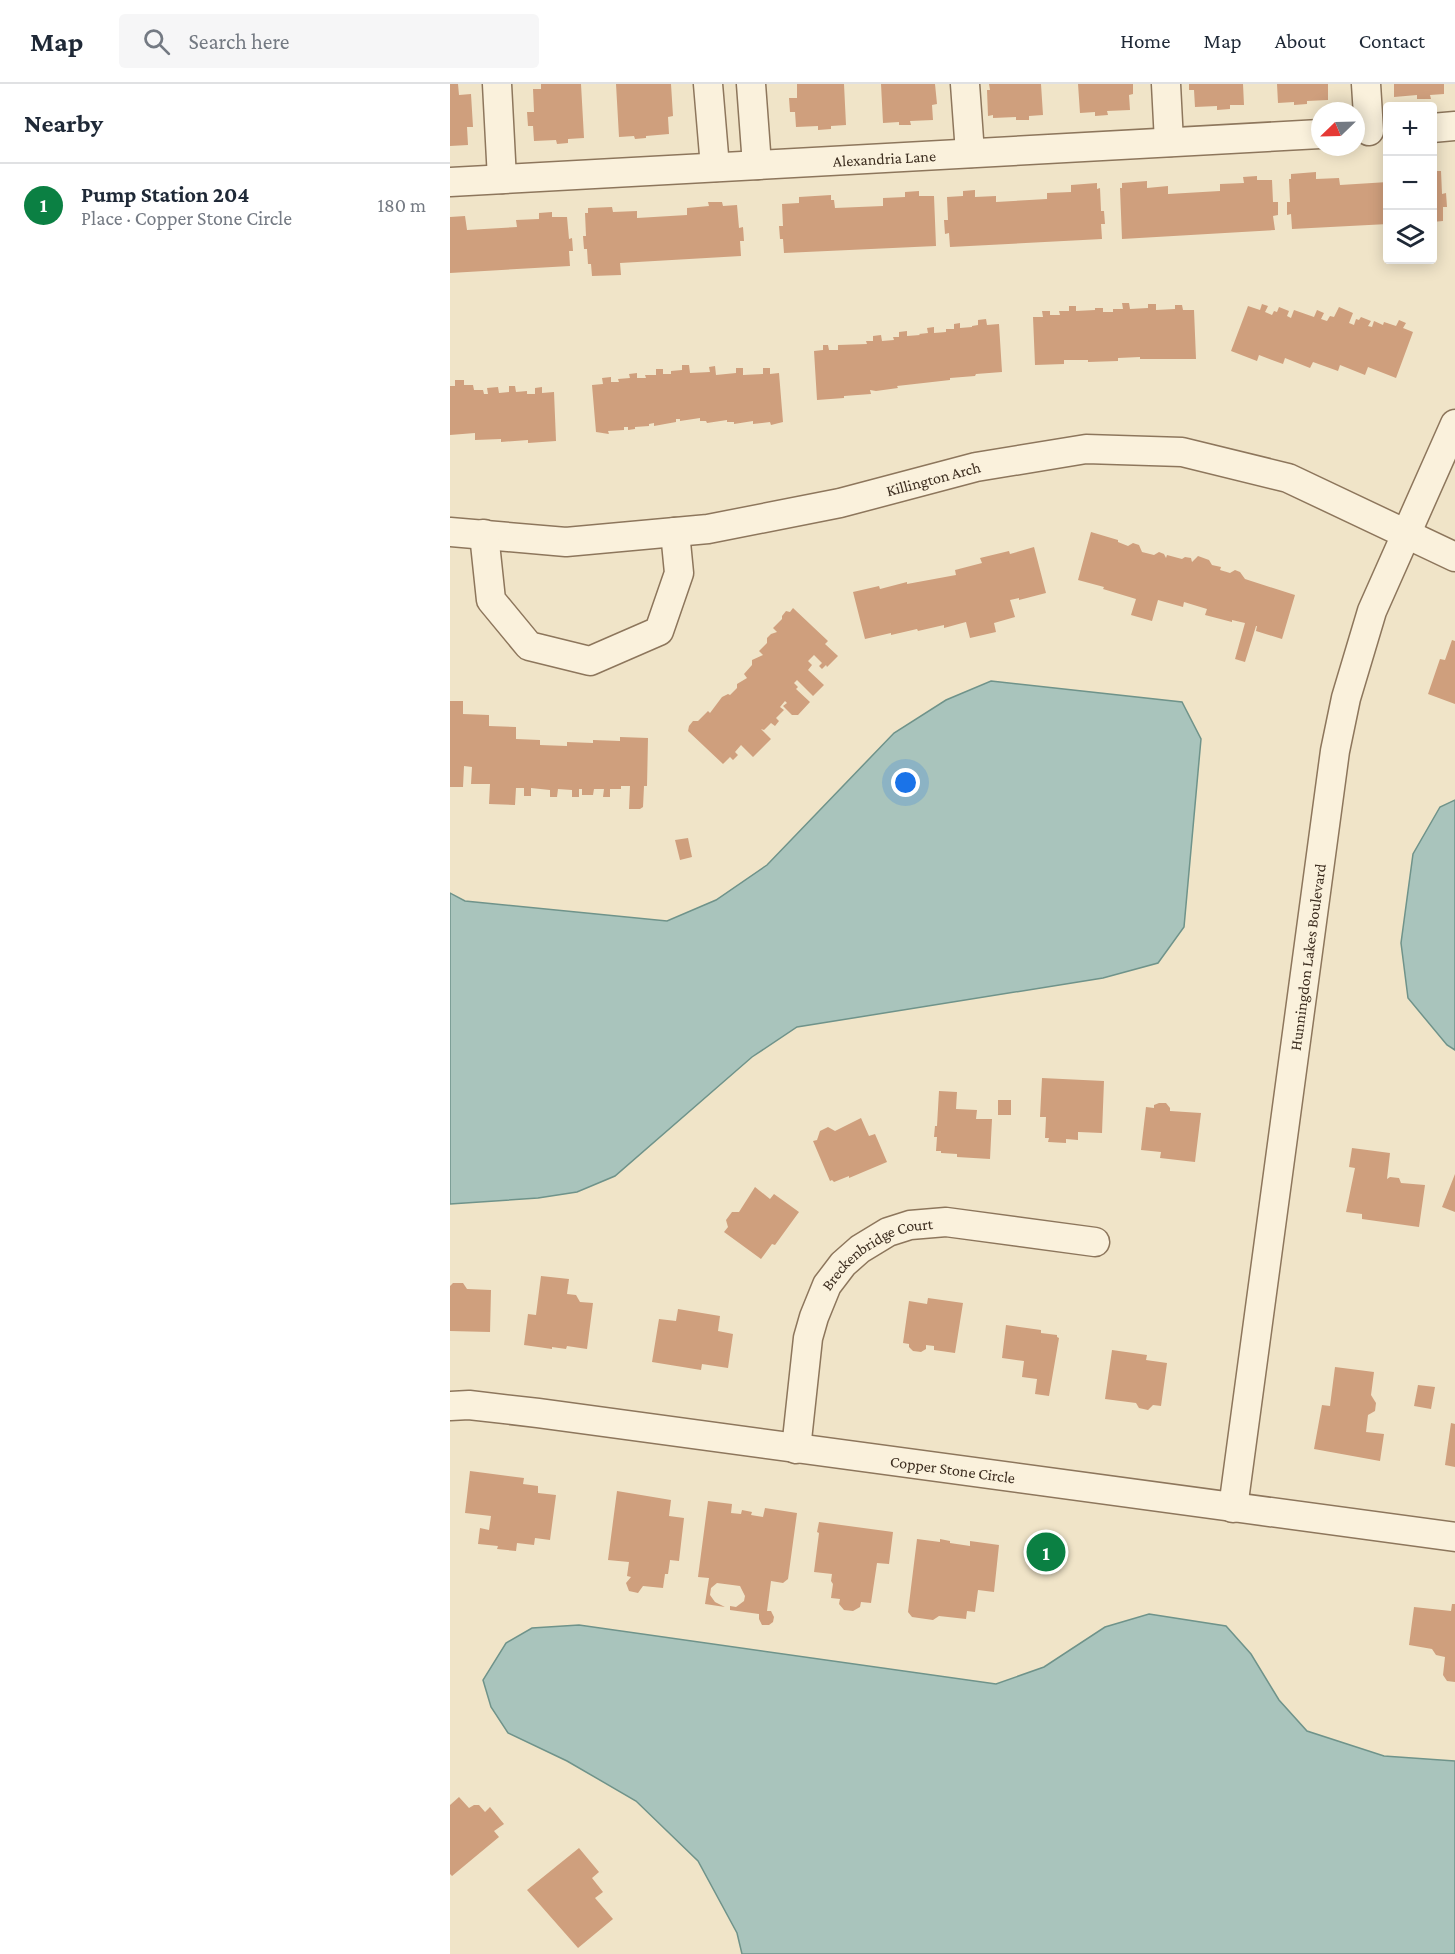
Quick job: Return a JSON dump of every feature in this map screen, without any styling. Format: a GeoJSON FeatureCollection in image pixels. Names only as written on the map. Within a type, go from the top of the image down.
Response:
{"type":"FeatureCollection","features":[{"type":"Feature","properties":{"kind":"street"},"geometry":{"type":"LineString","coordinates":[[497,84],[502,179]]}},
{"type":"Feature","properties":{"kind":"street"},"geometry":{"type":"LineString","coordinates":[[708,84],[715,167]]}},
{"type":"Feature","properties":{"kind":"street"},"geometry":{"type":"LineString","coordinates":[[751,84],[757,165]]}},
{"type":"Feature","properties":{"kind":"street"},"geometry":{"type":"LineString","coordinates":[[965,84],[970,153]]}},
{"type":"Feature","properties":{"kind":"street"},"geometry":{"type":"LineString","coordinates":[[1166,84],[1169,142]]}},
{"type":"Feature","properties":{"kind":"street"},"geometry":{"type":"LineString","coordinates":[[1366,84],[1371,131]]}},
{"type":"Feature","properties":{"kind":"street"},"geometry":{"type":"LineString","coordinates":[[1437,128],[1455,126]]}},
{"type":"Feature","properties":{"kind":"street","name":"Alexandria Lane"},"geometry":{"type":"LineString","coordinates":[[450,182],[1311,134]]}},
{"type":"Feature","properties":{"kind":"street","name":"Hunningdon Lakes Boulevard"},"geometry":{"type":"LineString","coordinates":[[1233,1508],[1335,751],[1346,698],[1372,611],[1455,424]]}},
{"type":"Feature","properties":{"kind":"street","name":"Killington Arch"},"geometry":{"type":"LineString","coordinates":[[450,531],[566,542],[708,529],[840,503],[976,467],[1086,449],[1182,452],[1288,478],[1405,534]]}},
{"type":"Feature","properties":{"kind":"street"},"geometry":{"type":"LineString","coordinates":[[484,534],[491,600],[529,646],[590,661],[660,631],[679,573],[675,532]]}},
{"type":"Feature","properties":{"kind":"street"},"geometry":{"type":"LineString","coordinates":[[1405,534],[1455,557]]}},
{"type":"Feature","properties":{"kind":"street","name":"Breckenbridge Court"},"geometry":{"type":"LineString","coordinates":[[796,1449],[808,1338],[814,1317],[827,1285],[843,1264],[860,1249],[888,1232],[910,1225],[946,1222],[1095,1242]]}},
{"type":"Feature","properties":{"kind":"street","name":"Copper Stone Circle"},"geometry":{"type":"LineString","coordinates":[[450,1406],[469,1405],[538,1413],[1455,1538]]}},
{"type":"Feature","properties":{"kind":"water"},"geometry":{"type":"Polygon","coordinates":[[[991,681],[1182,702],[1201,739],[1184,927],[1158,963],[1103,978],[797,1027],[752,1057],[615,1176],[577,1192],[538,1198],[450,1204],[450,893],[465,901],[667,921],[716,900],[767,865],[894,733],[946,700],[991,681]]]}},
{"type":"Feature","properties":{"kind":"water"},"geometry":{"type":"Polygon","coordinates":[[[1455,800],[1455,1050],[1447,1045],[1408,998],[1401,943],[1413,854],[1440,807],[1455,800]]]}},
{"type":"Feature","properties":{"kind":"water"},"geometry":{"type":"Polygon","coordinates":[[[1149,1614],[1226,1626],[1251,1654],[1279,1700],[1307,1731],[1384,1756],[1455,1761],[1455,1954],[742,1954],[737,1933],[698,1861],[636,1801],[567,1761],[508,1733],[491,1707],[483,1680],[506,1643],[532,1628],[579,1625],[996,1684],[1044,1667],[1105,1627],[1149,1614]]]}},
{"type":"Feature","properties":{"kind":"building"},"geometry":{"type":"Polygon","coordinates":[[[450,84],[458,84],[459,95],[471,94],[473,127],[467,127],[468,145],[450,146],[450,84]]]}},
{"type":"Feature","properties":{"kind":"building"},"geometry":{"type":"Polygon","coordinates":[[[541,84],[581,84],[584,138],[568,139],[568,143],[557,144],[556,140],[534,141],[533,126],[528,126],[527,112],[534,112],[533,89],[541,89],[541,84]]]}},
{"type":"Feature","properties":{"kind":"building"},"geometry":{"type":"Polygon","coordinates":[[[616,84],[671,84],[673,116],[668,117],[669,134],[635,139],[634,136],[619,137],[616,84]]]}},
{"type":"Feature","properties":{"kind":"building"},"geometry":{"type":"Polygon","coordinates":[[[797,84],[844,84],[846,125],[818,130],[818,126],[796,127],[795,112],[790,112],[789,98],[797,98],[797,84]]]}},
{"type":"Feature","properties":{"kind":"building"},"geometry":{"type":"Polygon","coordinates":[[[881,84],[935,84],[937,104],[932,105],[933,120],[910,121],[911,125],[899,125],[899,122],[883,123],[881,84]]]}},
{"type":"Feature","properties":{"kind":"building"},"geometry":{"type":"Polygon","coordinates":[[[989,84],[1041,84],[1043,115],[1029,116],[1029,120],[988,116],[987,90],[990,90],[989,84]]]}},
{"type":"Feature","properties":{"kind":"building"},"geometry":{"type":"Polygon","coordinates":[[[1078,84],[1133,84],[1133,94],[1129,95],[1130,110],[1107,111],[1108,115],[1095,116],[1095,112],[1080,113],[1078,84]]]}},
{"type":"Feature","properties":{"kind":"building"},"geometry":{"type":"Polygon","coordinates":[[[1189,84],[1243,84],[1244,105],[1230,105],[1230,109],[1217,110],[1217,106],[1195,107],[1194,90],[1189,90],[1189,84]]]}},
{"type":"Feature","properties":{"kind":"building"},"geometry":{"type":"Polygon","coordinates":[[[1277,84],[1328,84],[1328,100],[1307,101],[1307,104],[1294,105],[1294,102],[1278,103],[1277,84]]]}},
{"type":"Feature","properties":{"kind":"building"},"geometry":{"type":"Polygon","coordinates":[[[1394,84],[1444,84],[1444,94],[1430,95],[1431,99],[1417,99],[1417,95],[1394,97],[1394,84]]]}},
{"type":"Feature","properties":{"kind":"building"},"geometry":{"type":"Polygon","coordinates":[[[1437,171],[1441,171],[1442,194],[1446,193],[1447,207],[1443,207],[1443,221],[1437,222],[1437,171]]]}},
{"type":"Feature","properties":{"kind":"building"},"geometry":{"type":"Polygon","coordinates":[[[1316,172],[1316,179],[1339,178],[1340,185],[1383,182],[1383,224],[1292,229],[1291,214],[1287,215],[1291,174],[1316,172]]]}},
{"type":"Feature","properties":{"kind":"building"},"geometry":{"type":"Polygon","coordinates":[[[1257,176],[1257,180],[1272,180],[1273,202],[1278,202],[1278,215],[1273,216],[1275,230],[1122,239],[1120,188],[1122,188],[1122,183],[1147,181],[1147,188],[1168,186],[1168,194],[1220,191],[1220,184],[1244,183],[1243,177],[1257,176]]]}},
{"type":"Feature","properties":{"kind":"building"},"geometry":{"type":"Polygon","coordinates":[[[1097,183],[1097,189],[1100,188],[1101,211],[1104,211],[1105,224],[1101,224],[1102,239],[950,247],[949,233],[945,234],[944,220],[948,220],[947,197],[963,196],[963,191],[975,190],[975,197],[996,196],[996,202],[1047,199],[1047,193],[1071,192],[1071,185],[1097,183]]]}},
{"type":"Feature","properties":{"kind":"building"},"geometry":{"type":"Polygon","coordinates":[[[919,191],[919,196],[934,196],[936,246],[784,253],[779,226],[783,226],[782,204],[799,203],[799,197],[831,195],[835,208],[883,206],[883,198],[905,197],[905,192],[919,191]]]}},
{"type":"Feature","properties":{"kind":"building"},"geometry":{"type":"Polygon","coordinates":[[[708,202],[722,202],[723,206],[737,205],[739,228],[743,227],[744,241],[740,241],[741,256],[620,263],[621,275],[592,276],[587,249],[584,249],[583,236],[586,236],[585,213],[588,213],[588,208],[612,207],[613,212],[637,211],[637,218],[687,215],[687,208],[709,206],[708,202]]]}},
{"type":"Feature","properties":{"kind":"building"},"geometry":{"type":"Polygon","coordinates":[[[552,212],[552,217],[567,217],[569,239],[572,238],[573,251],[569,251],[570,266],[450,273],[450,217],[465,216],[467,230],[517,227],[516,220],[539,219],[539,213],[552,212]]]}},
{"type":"Feature","properties":{"kind":"building"},"geometry":{"type":"Polygon","coordinates":[[[1122,303],[1129,303],[1130,309],[1148,308],[1148,304],[1156,304],[1156,310],[1175,309],[1175,305],[1182,305],[1183,310],[1194,310],[1196,359],[1140,359],[1140,357],[1118,358],[1118,361],[1064,360],[1064,364],[1035,365],[1033,317],[1043,317],[1042,311],[1050,311],[1050,315],[1060,315],[1059,311],[1069,311],[1069,306],[1076,306],[1076,311],[1103,308],[1103,312],[1113,312],[1113,309],[1123,309],[1122,303]]]}},
{"type":"Feature","properties":{"kind":"building"},"geometry":{"type":"Polygon","coordinates":[[[1262,304],[1268,306],[1265,312],[1272,315],[1279,307],[1289,311],[1287,316],[1291,318],[1294,310],[1314,317],[1317,310],[1324,313],[1321,319],[1327,321],[1330,316],[1334,317],[1339,307],[1353,313],[1349,323],[1354,325],[1356,319],[1359,320],[1361,317],[1371,321],[1368,326],[1372,327],[1374,321],[1383,325],[1384,322],[1396,326],[1399,320],[1406,323],[1403,328],[1413,332],[1396,378],[1368,367],[1365,375],[1340,365],[1338,371],[1313,362],[1310,368],[1285,358],[1283,364],[1259,355],[1257,361],[1231,351],[1248,306],[1260,310],[1262,304]]]}},
{"type":"Feature","properties":{"kind":"building"},"geometry":{"type":"Polygon","coordinates":[[[986,319],[987,325],[999,324],[1002,372],[976,374],[975,376],[876,391],[870,390],[871,394],[817,400],[814,351],[823,350],[823,345],[828,345],[829,350],[838,350],[838,345],[867,344],[866,341],[873,341],[873,336],[881,335],[882,341],[894,340],[893,337],[899,337],[899,332],[907,331],[907,336],[920,335],[928,333],[927,328],[934,327],[934,333],[946,332],[946,329],[954,329],[954,324],[960,323],[960,328],[972,327],[978,325],[978,320],[986,319]]]}},
{"type":"Feature","properties":{"kind":"building"},"geometry":{"type":"Polygon","coordinates":[[[682,365],[689,365],[690,373],[710,372],[709,367],[715,366],[716,375],[736,373],[736,368],[743,368],[743,375],[763,374],[763,368],[770,368],[770,374],[779,373],[783,422],[771,425],[770,422],[753,424],[753,421],[734,424],[727,420],[707,423],[700,421],[700,418],[680,421],[676,419],[676,422],[654,426],[654,423],[649,426],[635,427],[635,429],[628,430],[628,427],[624,427],[624,430],[608,431],[609,434],[596,432],[592,385],[603,384],[602,378],[611,377],[611,382],[619,382],[618,379],[630,378],[629,374],[637,373],[637,378],[646,378],[645,375],[656,375],[656,369],[663,369],[663,374],[671,374],[671,371],[682,370],[682,365]]]}},
{"type":"Feature","properties":{"kind":"building"},"geometry":{"type":"Polygon","coordinates":[[[455,380],[464,380],[464,385],[473,385],[474,390],[483,390],[484,394],[488,394],[487,388],[498,387],[499,393],[509,392],[509,386],[515,386],[516,392],[527,391],[527,394],[535,394],[535,388],[542,387],[542,393],[554,392],[556,441],[501,442],[501,439],[475,440],[475,433],[450,435],[450,386],[455,386],[455,380]]]}},
{"type":"Feature","properties":{"kind":"building"},"geometry":{"type":"Polygon","coordinates":[[[1091,532],[1118,540],[1128,546],[1133,543],[1139,545],[1142,552],[1154,555],[1159,552],[1166,558],[1167,555],[1182,559],[1185,557],[1191,558],[1192,562],[1198,556],[1209,560],[1212,565],[1221,567],[1220,570],[1230,573],[1235,570],[1240,572],[1245,579],[1295,595],[1282,639],[1256,631],[1256,626],[1245,662],[1235,659],[1245,623],[1205,615],[1207,609],[1184,602],[1183,607],[1158,600],[1152,621],[1131,615],[1136,599],[1078,580],[1091,532]]]}},
{"type":"Feature","properties":{"kind":"building"},"geometry":{"type":"Polygon","coordinates":[[[1034,547],[1046,593],[1010,600],[1015,617],[994,623],[996,632],[970,638],[966,622],[944,628],[944,625],[865,639],[853,592],[956,575],[955,570],[982,563],[980,558],[1009,551],[1010,554],[1034,547]]]}},
{"type":"Feature","properties":{"kind":"building"},"geometry":{"type":"Polygon","coordinates":[[[793,608],[828,641],[825,644],[838,656],[822,669],[819,666],[822,663],[814,655],[808,661],[812,665],[808,670],[824,685],[813,696],[797,680],[794,683],[798,687],[796,689],[810,702],[798,715],[792,715],[783,706],[787,703],[785,701],[780,707],[784,710],[776,718],[779,721],[775,726],[771,723],[764,730],[761,729],[771,739],[753,757],[741,745],[735,752],[738,755],[733,760],[730,757],[723,764],[688,731],[689,726],[708,711],[710,713],[722,697],[730,695],[737,688],[737,684],[747,678],[744,674],[752,665],[752,660],[763,655],[759,651],[767,643],[767,638],[777,632],[773,628],[786,611],[790,612],[793,608]]]}},
{"type":"Feature","properties":{"kind":"building"},"geometry":{"type":"Polygon","coordinates":[[[1452,640],[1455,641],[1455,704],[1428,694],[1440,659],[1445,660],[1452,640]]]}},
{"type":"Feature","properties":{"kind":"building"},"geometry":{"type":"Polygon","coordinates":[[[450,701],[463,701],[463,714],[489,715],[489,726],[516,727],[516,739],[540,740],[540,745],[567,746],[567,742],[593,743],[593,740],[620,741],[620,737],[648,738],[647,786],[644,786],[643,807],[629,809],[630,786],[610,789],[610,797],[603,797],[604,789],[594,789],[593,795],[582,795],[582,789],[579,789],[579,797],[572,797],[572,790],[558,789],[557,797],[550,797],[550,790],[531,788],[531,796],[524,796],[524,788],[516,788],[515,805],[489,804],[490,784],[471,784],[472,767],[464,766],[463,787],[450,787],[450,701]]]}},
{"type":"Feature","properties":{"kind":"building"},"geometry":{"type":"Polygon","coordinates":[[[688,838],[692,857],[680,860],[675,840],[688,838]]]}},
{"type":"Feature","properties":{"kind":"building"},"geometry":{"type":"Polygon","coordinates":[[[1042,1078],[1104,1081],[1102,1133],[1078,1132],[1078,1140],[1066,1139],[1066,1143],[1048,1142],[1049,1138],[1045,1138],[1046,1117],[1040,1117],[1042,1078]]]}},
{"type":"Feature","properties":{"kind":"building"},"geometry":{"type":"Polygon","coordinates":[[[939,1091],[957,1092],[956,1109],[977,1110],[976,1119],[992,1119],[990,1159],[957,1157],[957,1154],[936,1151],[937,1137],[934,1137],[939,1091]]]}},
{"type":"Feature","properties":{"kind":"building"},"geometry":{"type":"Polygon","coordinates":[[[998,1100],[1011,1100],[1011,1115],[998,1115],[998,1100]]]}},
{"type":"Feature","properties":{"kind":"building"},"geometry":{"type":"Polygon","coordinates":[[[1166,1103],[1170,1111],[1201,1113],[1195,1162],[1160,1158],[1161,1152],[1141,1150],[1146,1107],[1154,1108],[1154,1105],[1166,1103]]]}},
{"type":"Feature","properties":{"kind":"building"},"geometry":{"type":"Polygon","coordinates":[[[861,1118],[869,1136],[875,1134],[887,1162],[849,1178],[849,1176],[834,1182],[830,1181],[813,1141],[817,1140],[820,1131],[828,1127],[835,1131],[861,1118]]]}},
{"type":"Feature","properties":{"kind":"building"},"geometry":{"type":"Polygon","coordinates":[[[1352,1148],[1390,1153],[1387,1179],[1399,1178],[1401,1183],[1425,1185],[1419,1227],[1362,1219],[1362,1214],[1346,1212],[1355,1168],[1349,1167],[1352,1148]]]}},
{"type":"Feature","properties":{"kind":"building"},"geometry":{"type":"Polygon","coordinates":[[[1455,1174],[1455,1212],[1442,1207],[1455,1174]]]}},
{"type":"Feature","properties":{"kind":"building"},"geometry":{"type":"Polygon","coordinates":[[[755,1187],[770,1199],[774,1194],[799,1212],[775,1245],[772,1244],[761,1259],[724,1232],[728,1227],[726,1220],[732,1212],[739,1212],[755,1187]]]}},
{"type":"Feature","properties":{"kind":"building"},"geometry":{"type":"Polygon","coordinates":[[[541,1276],[569,1279],[567,1294],[576,1295],[580,1302],[593,1303],[587,1349],[567,1346],[566,1349],[552,1347],[552,1349],[524,1345],[528,1314],[536,1315],[541,1276]]]}},
{"type":"Feature","properties":{"kind":"building"},"geometry":{"type":"Polygon","coordinates":[[[453,1283],[463,1283],[467,1289],[491,1290],[490,1332],[450,1331],[450,1286],[453,1283]]]}},
{"type":"Feature","properties":{"kind":"building"},"geometry":{"type":"Polygon","coordinates":[[[928,1298],[963,1303],[955,1353],[934,1350],[934,1346],[926,1345],[926,1349],[921,1352],[913,1351],[909,1344],[903,1343],[909,1301],[927,1304],[928,1298]]]}},
{"type":"Feature","properties":{"kind":"building"},"geometry":{"type":"Polygon","coordinates":[[[678,1309],[720,1316],[718,1331],[733,1334],[728,1368],[702,1364],[701,1370],[652,1362],[659,1319],[676,1321],[678,1309]]]}},
{"type":"Feature","properties":{"kind":"building"},"geometry":{"type":"Polygon","coordinates":[[[1006,1325],[1041,1330],[1041,1333],[1057,1335],[1059,1338],[1049,1396],[1035,1394],[1037,1379],[1022,1377],[1024,1361],[1002,1358],[1006,1325]]]}},
{"type":"Feature","properties":{"kind":"building"},"geometry":{"type":"Polygon","coordinates":[[[1112,1350],[1147,1355],[1146,1360],[1167,1363],[1161,1406],[1153,1405],[1148,1410],[1139,1408],[1136,1403],[1105,1399],[1112,1350]]]}},
{"type":"Feature","properties":{"kind":"building"},"geometry":{"type":"Polygon","coordinates":[[[1335,1367],[1374,1372],[1371,1395],[1376,1403],[1375,1411],[1368,1415],[1366,1432],[1384,1434],[1380,1461],[1314,1449],[1322,1405],[1330,1406],[1335,1367]]]}},
{"type":"Feature","properties":{"kind":"building"},"geometry":{"type":"Polygon","coordinates":[[[1418,1385],[1435,1387],[1431,1409],[1414,1406],[1418,1385]]]}},
{"type":"Feature","properties":{"kind":"building"},"geometry":{"type":"Polygon","coordinates":[[[1451,1423],[1455,1424],[1455,1467],[1445,1465],[1451,1423]]]}},
{"type":"Feature","properties":{"kind":"building"},"geometry":{"type":"Polygon","coordinates":[[[470,1471],[524,1478],[523,1484],[538,1486],[538,1493],[556,1495],[550,1540],[535,1538],[534,1545],[517,1543],[516,1551],[478,1544],[480,1528],[489,1530],[491,1516],[465,1513],[470,1471]]]}},
{"type":"Feature","properties":{"kind":"building"},"geometry":{"type":"Polygon","coordinates":[[[617,1491],[671,1500],[669,1516],[684,1518],[679,1561],[670,1560],[663,1588],[643,1586],[638,1593],[629,1591],[626,1583],[631,1577],[627,1576],[629,1562],[608,1560],[617,1491]]]}},
{"type":"Feature","properties":{"kind":"building"},"geometry":{"type":"Polygon","coordinates":[[[708,1501],[732,1504],[731,1513],[741,1514],[742,1510],[752,1512],[751,1515],[763,1517],[765,1508],[797,1513],[788,1579],[783,1583],[771,1581],[767,1611],[771,1611],[774,1617],[773,1622],[769,1625],[762,1625],[759,1614],[730,1610],[730,1606],[736,1607],[744,1601],[745,1596],[740,1586],[717,1583],[711,1588],[710,1595],[715,1602],[725,1607],[705,1604],[709,1578],[698,1577],[708,1501]]]}},
{"type":"Feature","properties":{"kind":"building"},"geometry":{"type":"Polygon","coordinates":[[[819,1522],[893,1532],[889,1564],[877,1563],[871,1603],[861,1602],[860,1607],[853,1611],[844,1610],[839,1604],[840,1599],[831,1598],[832,1574],[814,1572],[819,1522]]]}},
{"type":"Feature","properties":{"kind":"building"},"geometry":{"type":"Polygon","coordinates":[[[917,1539],[940,1542],[940,1539],[970,1546],[970,1541],[999,1545],[994,1592],[978,1590],[975,1612],[967,1611],[966,1619],[939,1616],[933,1620],[912,1617],[908,1612],[917,1539]]]}},
{"type":"Feature","properties":{"kind":"building"},"geometry":{"type":"Polygon","coordinates":[[[1037,1541],[1059,1544],[1056,1564],[1034,1561],[1037,1541]]]}},
{"type":"Feature","properties":{"kind":"building"},"geometry":{"type":"Polygon","coordinates":[[[1452,1604],[1455,1604],[1455,1682],[1447,1681],[1443,1675],[1445,1657],[1436,1655],[1432,1649],[1409,1645],[1414,1607],[1451,1611],[1452,1604]]]}},
{"type":"Feature","properties":{"kind":"building"},"geometry":{"type":"Polygon","coordinates":[[[459,1797],[469,1808],[479,1805],[485,1812],[490,1807],[504,1824],[494,1831],[499,1837],[452,1876],[450,1874],[450,1805],[459,1797]]]}},
{"type":"Feature","properties":{"kind":"building"},"geometry":{"type":"Polygon","coordinates":[[[579,1848],[599,1872],[592,1878],[603,1892],[595,1898],[613,1919],[578,1948],[527,1890],[579,1848]]]}},
{"type":"Feature","properties":{"kind":"place","name":"Pump Station 204"},"geometry":{"type":"Point","coordinates":[1046,1552]}}]}
